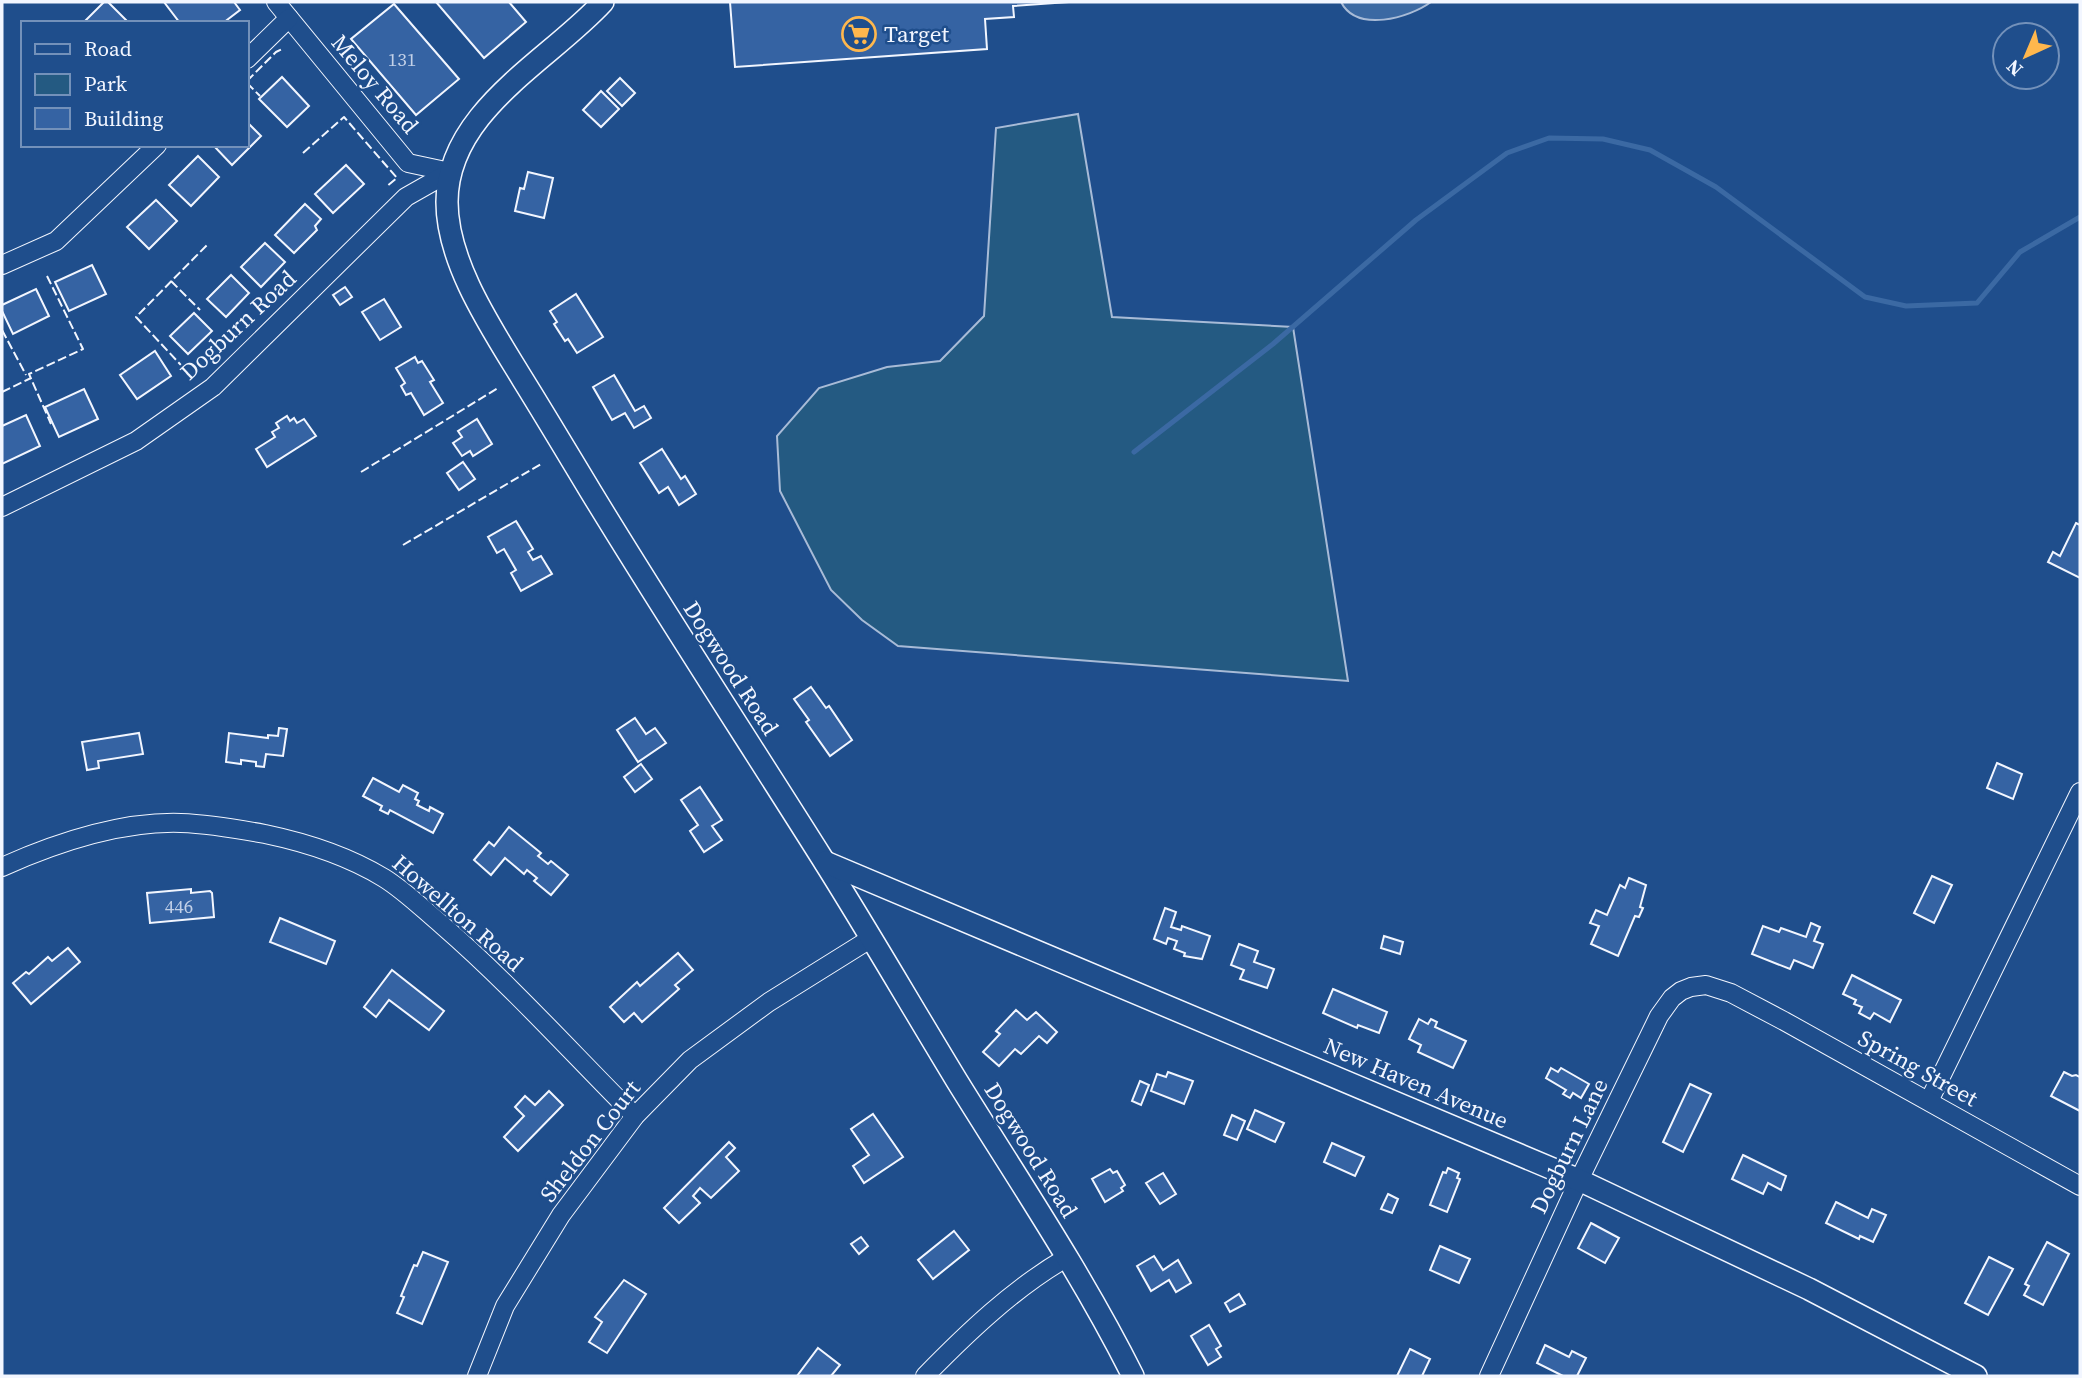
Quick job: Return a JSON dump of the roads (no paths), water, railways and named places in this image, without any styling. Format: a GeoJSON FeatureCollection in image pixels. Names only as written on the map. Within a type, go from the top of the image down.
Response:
{"type":"FeatureCollection","features":[{"type":"Feature","properties":{"kind":"street","name":"Meloy Road"},"geometry":{"type":"LineString","coordinates":[[276,2],[408,163],[450,172]]}},
{"type":"Feature","properties":{"kind":"street","name":"Dogwood Road"},"geometry":{"type":"LineString","coordinates":[[603,2],[584,23],[515,81],[480,117],[466,137],[450,172],[447,200],[452,235],[465,277],[668,618],[825,862],[1066,1258],[1133,1376]]}},
{"type":"Feature","properties":{"kind":"street"},"geometry":{"type":"LineString","coordinates":[[248,58],[289,18]]}},
{"type":"Feature","properties":{"kind":"street"},"geometry":{"type":"LineString","coordinates":[[2,265],[57,241],[155,147]]}},
{"type":"Feature","properties":{"kind":"street","name":"Dogburn Road"},"geometry":{"type":"LineString","coordinates":[[2,507],[136,441],[213,387],[406,197],[450,172]]}},
{"type":"Feature","properties":{"kind":"street"},"geometry":{"type":"LineString","coordinates":[[1929,1101],[2080,792]]}},
{"type":"Feature","properties":{"kind":"street","name":"Howellton Road"},"geometry":{"type":"LineString","coordinates":[[2,867],[78,839],[128,828],[179,823],[234,828],[322,848],[356,862],[387,880],[423,909],[469,949],[635,1116]]}},
{"type":"Feature","properties":{"kind":"street","name":"New Haven Avenue"},"geometry":{"type":"LineString","coordinates":[[825,862],[1578,1180],[1809,1289],[1976,1376]]}},
{"type":"Feature","properties":{"kind":"street","name":"Sheldon Court"},"geometry":{"type":"LineString","coordinates":[[477,1376],[505,1306],[561,1215],[635,1116],[690,1060],[769,1003],[870,939]]}},
{"type":"Feature","properties":{"kind":"street","name":"Dogburn Lane"},"geometry":{"type":"LineString","coordinates":[[1489,1376],[1578,1180],[1664,1007],[1681,991],[1692,987],[1706,985],[1731,993]]}},
{"type":"Feature","properties":{"kind":"street","name":"Spring Street"},"geometry":{"type":"LineString","coordinates":[[1731,993],[2080,1186]]}},
{"type":"Feature","properties":{"kind":"street"},"geometry":{"type":"LineString","coordinates":[[925,1376],[983,1321],[1045,1270],[1066,1258]]}},
{"type":"Feature","properties":{"kind":"waterway"},"geometry":{"type":"LineString","coordinates":[[1134,452],[1273,344],[1416,220],[1507,153],[1549,138],[1603,139],[1650,150],[1716,187],[1865,297],[1906,306],[1977,303],[2020,252],[2080,217]]}},
{"type":"Feature","properties":{"kind":"place","name":"Target"},"geometry":{"type":"Point","coordinates":[859,34]}}]}
